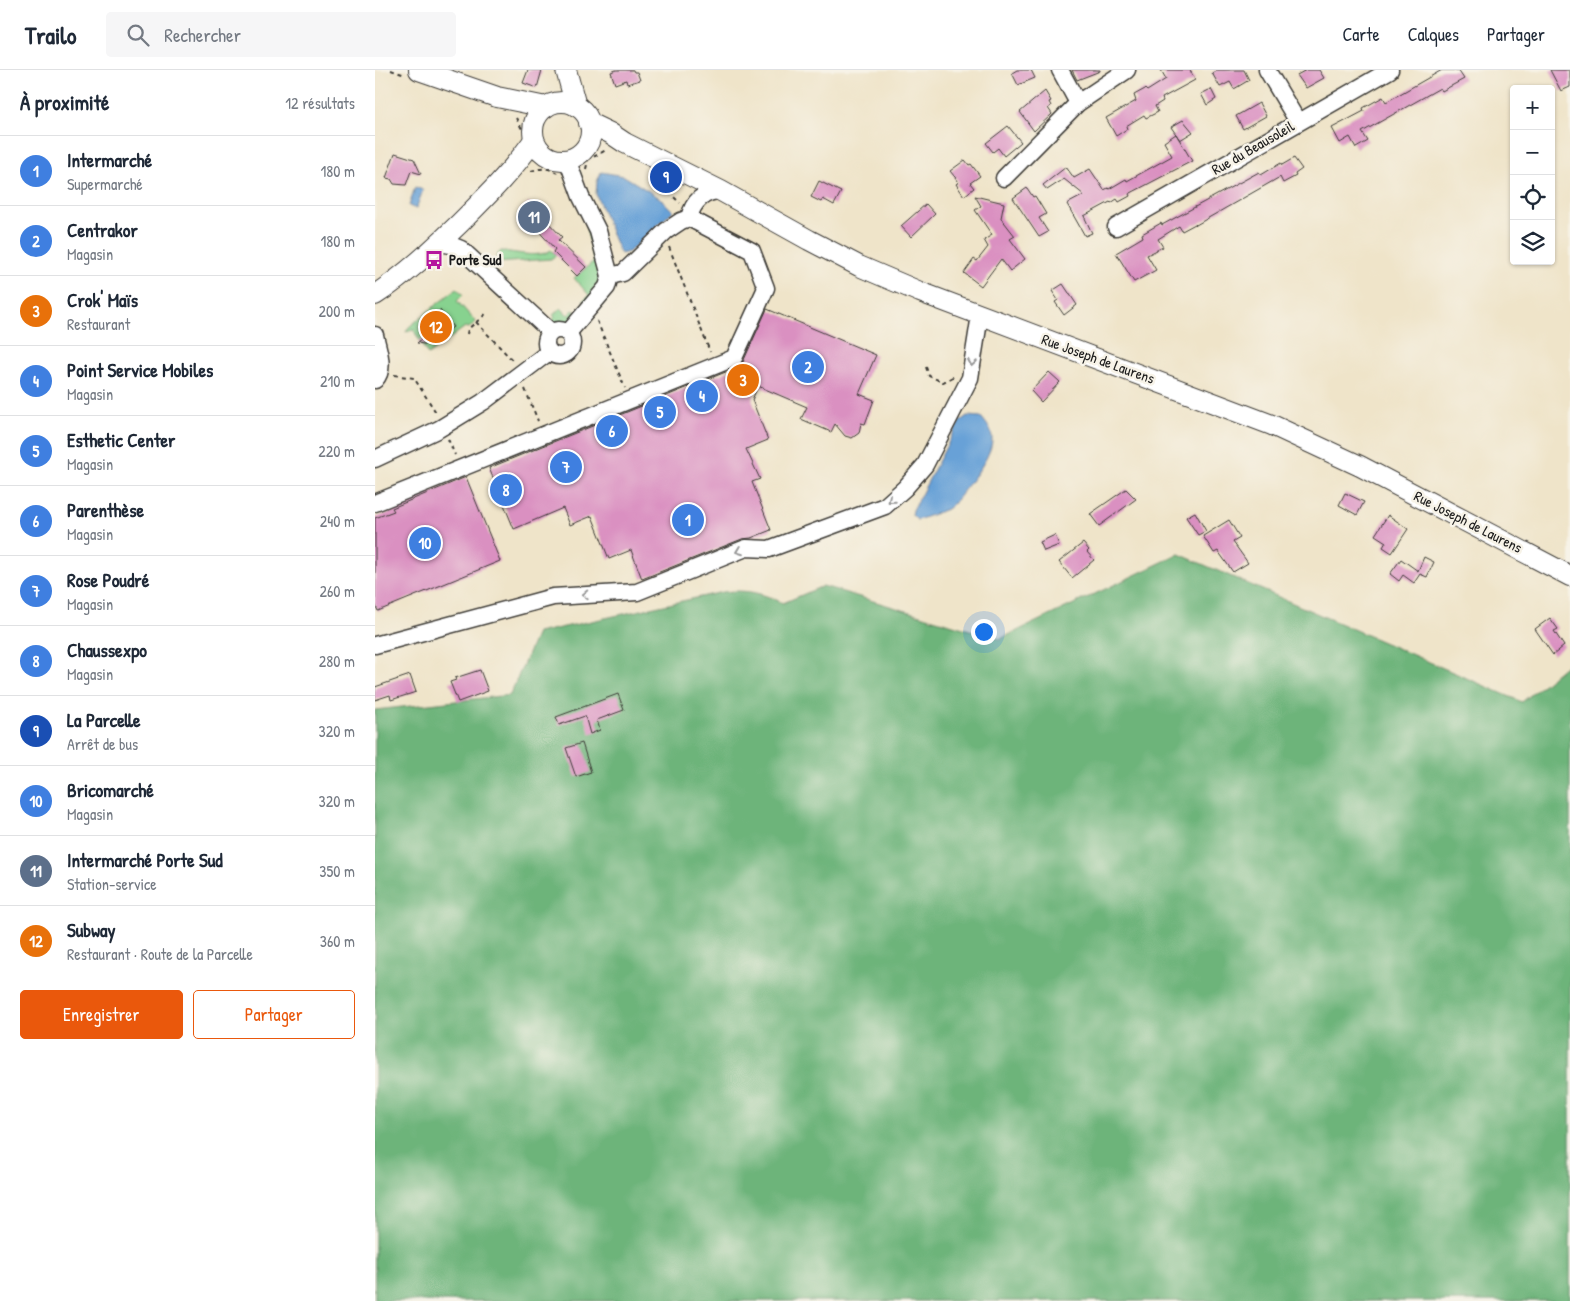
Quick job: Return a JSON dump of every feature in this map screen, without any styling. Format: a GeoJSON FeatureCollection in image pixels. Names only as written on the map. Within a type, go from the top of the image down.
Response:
{"type":"FeatureCollection","features":[{"type":"Feature","properties":{"kind":"main road"},"geometry":{"type":"LineString","coordinates":[[419,70],[497,97],[549,105],[569,103],[576,106],[587,117],[589,123],[590,131],[586,146],[564,168],[537,146],[533,134],[519,113],[497,97]]}},
{"type":"Feature","properties":{"kind":"main road"},"geometry":{"type":"LineString","coordinates":[[375,295],[411,270],[505,179],[533,134],[539,112],[549,105],[558,94],[564,70]]}},
{"type":"Feature","properties":{"kind":"main road"},"geometry":{"type":"LineString","coordinates":[[564,70],[576,106]]}},
{"type":"Feature","properties":{"kind":"main road","name":"Rue Joseph de Laurens"},"geometry":{"type":"LineString","coordinates":[[589,123],[610,133],[625,144],[721,191],[859,266],[980,315],[1273,425],[1360,466],[1570,576]]}},
{"type":"Feature","properties":{"kind":"main road","name":"Rue Joseph de Laurens"},"geometry":{"type":"LineString","coordinates":[[586,146],[607,142],[625,144]]}},
{"type":"Feature","properties":{"kind":"main road"},"geometry":{"type":"LineString","coordinates":[[505,179],[547,156]]}},
{"type":"Feature","properties":{"kind":"street"},"geometry":{"type":"LineString","coordinates":[[1060,70],[1078,103]]}},
{"type":"Feature","properties":{"kind":"street"},"geometry":{"type":"LineString","coordinates":[[1004,178],[1078,103],[1127,70]]}},
{"type":"Feature","properties":{"kind":"street"},"geometry":{"type":"LineString","coordinates":[[1267,70],[1298,122]]}},
{"type":"Feature","properties":{"kind":"street","name":"Rue du Beausoleil"},"geometry":{"type":"LineString","coordinates":[[1116,227],[1390,70]]}},
{"type":"Feature","properties":{"kind":"street"},"geometry":{"type":"LineString","coordinates":[[564,168],[598,231],[610,276],[607,287],[568,333]]}},
{"type":"Feature","properties":{"kind":"street"},"geometry":{"type":"LineString","coordinates":[[610,276],[623,273],[661,235],[686,219],[692,207],[703,194],[721,191]]}},
{"type":"Feature","properties":{"kind":"street"},"geometry":{"type":"LineString","coordinates":[[381,500],[734,358],[766,288],[752,251],[686,219]]}},
{"type":"Feature","properties":{"kind":"street"},"geometry":{"type":"LineString","coordinates":[[439,243],[461,249],[551,332]]}},
{"type":"Feature","properties":{"kind":"street"},"geometry":{"type":"LineString","coordinates":[[375,645],[553,597],[637,592],[746,548],[769,549],[885,506],[905,488],[925,465],[970,378],[980,315]]}},
{"type":"Feature","properties":{"kind":"street"},"geometry":{"type":"LineString","coordinates":[[560,330],[568,333],[571,336],[572,345],[569,352],[561,356],[553,355],[549,352],[546,340],[551,332],[560,330]]}},
{"type":"Feature","properties":{"kind":"street"},"geometry":{"type":"LineString","coordinates":[[375,336],[381,361],[377,376]]}},
{"type":"Feature","properties":{"kind":"street"},"geometry":{"type":"LineString","coordinates":[[375,459],[442,427],[483,402],[549,352]]}},
{"type":"Feature","properties":{"kind":"path"},"geometry":{"type":"LineString","coordinates":[[585,173],[588,160],[606,150]]}},
{"type":"Feature","properties":{"kind":"path"},"geometry":{"type":"LineString","coordinates":[[529,172],[544,168],[564,168]]}},
{"type":"Feature","properties":{"kind":"path"},"geometry":{"type":"LineString","coordinates":[[651,170],[651,175],[679,201],[686,219]]}},
{"type":"Feature","properties":{"kind":"path"},"geometry":{"type":"LineString","coordinates":[[667,241],[716,366]]}},
{"type":"Feature","properties":{"kind":"path"},"geometry":{"type":"LineString","coordinates":[[591,307],[627,392],[630,390],[633,399]]}},
{"type":"Feature","properties":{"kind":"path"},"geometry":{"type":"LineString","coordinates":[[467,334],[468,329],[487,313]]}},
{"type":"Feature","properties":{"kind":"path"},"geometry":{"type":"LineString","coordinates":[[926,367],[929,376],[943,382],[951,379],[958,373]]}},
{"type":"Feature","properties":{"kind":"path"},"geometry":{"type":"LineString","coordinates":[[377,376],[414,378],[441,421],[460,468]]}},
{"type":"Feature","properties":{"kind":"green space"},"geometry":{"type":"Polygon","coordinates":[[[588,224],[603,279],[587,302],[583,301],[589,295],[574,278],[594,261],[586,227],[588,224]]]}},
{"type":"Feature","properties":{"kind":"green space"},"geometry":{"type":"Polygon","coordinates":[[[551,250],[556,255],[551,259],[496,263],[498,253],[501,251],[534,255],[551,250]]]}},
{"type":"Feature","properties":{"kind":"green space"},"geometry":{"type":"Polygon","coordinates":[[[457,288],[463,295],[457,301],[476,322],[469,328],[465,327],[428,355],[413,329],[406,332],[409,327],[457,288]]]}},
{"type":"Feature","properties":{"kind":"green space"},"geometry":{"type":"Polygon","coordinates":[[[561,308],[568,315],[573,310],[575,311],[575,315],[566,325],[555,326],[552,320],[555,317],[553,315],[561,308]]]}},
{"type":"Feature","properties":{"kind":"green space"},"geometry":{"type":"Polygon","coordinates":[[[1179,554],[1522,702],[1570,662],[1570,1301],[375,1301],[375,710],[510,695],[537,633],[723,592],[739,591],[754,593],[783,603],[823,586],[1000,639],[1179,554]]]}},
{"type":"Feature","properties":{"kind":"water"},"geometry":{"type":"Polygon","coordinates":[[[601,172],[624,176],[660,198],[673,211],[629,252],[621,254],[618,249],[596,194],[597,182],[601,172]]]}},
{"type":"Feature","properties":{"kind":"water"},"geometry":{"type":"Polygon","coordinates":[[[415,187],[423,190],[416,209],[409,206],[415,187]]]}},
{"type":"Feature","properties":{"kind":"water"},"geometry":{"type":"Polygon","coordinates":[[[967,416],[981,417],[990,429],[992,438],[988,454],[953,504],[947,509],[918,520],[912,515],[913,510],[959,422],[967,416]]]}},
{"type":"Feature","properties":{"kind":"building"},"geometry":{"type":"Polygon","coordinates":[[[528,70],[542,70],[537,88],[523,83],[528,70]]]}},
{"type":"Feature","properties":{"kind":"building"},"geometry":{"type":"Polygon","coordinates":[[[616,70],[633,70],[637,72],[640,80],[627,84],[626,80],[615,84],[611,72],[616,70]]]}},
{"type":"Feature","properties":{"kind":"building"},"geometry":{"type":"Polygon","coordinates":[[[1017,70],[1031,70],[1035,78],[1018,85],[1012,73],[1017,70]]]}},
{"type":"Feature","properties":{"kind":"building"},"geometry":{"type":"Polygon","coordinates":[[[1072,70],[1100,70],[1100,71],[1077,80],[1072,70]]]}},
{"type":"Feature","properties":{"kind":"building"},"geometry":{"type":"Polygon","coordinates":[[[1161,70],[1190,70],[1195,80],[1162,98],[1163,101],[1155,106],[1158,112],[1146,118],[1144,115],[1126,126],[1127,129],[1116,136],[1106,118],[1136,101],[1134,95],[1145,89],[1147,91],[1166,79],[1161,70]]]}},
{"type":"Feature","properties":{"kind":"building"},"geometry":{"type":"Polygon","coordinates":[[[1217,70],[1244,70],[1249,80],[1234,89],[1230,82],[1220,87],[1212,73],[1217,70]]]}},
{"type":"Feature","properties":{"kind":"building"},"geometry":{"type":"Polygon","coordinates":[[[1306,70],[1319,70],[1324,78],[1306,88],[1297,75],[1306,70]]]}},
{"type":"Feature","properties":{"kind":"building"},"geometry":{"type":"Polygon","coordinates":[[[1442,70],[1458,70],[1464,79],[1442,91],[1440,88],[1362,132],[1368,141],[1356,148],[1350,137],[1340,143],[1332,128],[1364,111],[1363,108],[1383,97],[1386,102],[1442,70]]]}},
{"type":"Feature","properties":{"kind":"building"},"geometry":{"type":"Polygon","coordinates":[[[1550,70],[1570,70],[1570,87],[1561,91],[1550,70]]]}},
{"type":"Feature","properties":{"kind":"building"},"geometry":{"type":"Polygon","coordinates":[[[1211,89],[1216,99],[1207,105],[1201,94],[1211,89]]]}},
{"type":"Feature","properties":{"kind":"building"},"geometry":{"type":"Polygon","coordinates":[[[1045,91],[1051,101],[1049,102],[1051,106],[1048,108],[1052,114],[1034,131],[1020,112],[1045,91]]]}},
{"type":"Feature","properties":{"kind":"building"},"geometry":{"type":"Polygon","coordinates":[[[1259,103],[1266,116],[1243,129],[1236,116],[1259,103]]]}},
{"type":"Feature","properties":{"kind":"building"},"geometry":{"type":"Polygon","coordinates":[[[1183,120],[1193,132],[1180,140],[1171,127],[1183,120]]]}},
{"type":"Feature","properties":{"kind":"building"},"geometry":{"type":"Polygon","coordinates":[[[1008,126],[1021,142],[1004,156],[998,148],[993,152],[986,143],[1008,126]]]}},
{"type":"Feature","properties":{"kind":"building"},"geometry":{"type":"Polygon","coordinates":[[[1176,134],[1192,161],[1129,194],[1130,196],[1119,202],[1117,199],[1084,216],[1092,233],[1085,236],[1067,204],[1084,195],[1064,179],[1047,190],[1043,185],[1066,167],[1074,178],[1090,169],[1104,190],[1109,189],[1172,156],[1164,142],[1176,134]]]}},
{"type":"Feature","properties":{"kind":"building"},"geometry":{"type":"Polygon","coordinates":[[[395,153],[414,159],[421,174],[411,171],[406,185],[394,184],[391,179],[386,178],[395,153]]]}},
{"type":"Feature","properties":{"kind":"building"},"geometry":{"type":"Polygon","coordinates":[[[1294,158],[1302,169],[1295,174],[1296,176],[1283,183],[1280,177],[1196,225],[1182,231],[1179,226],[1158,239],[1163,247],[1147,255],[1156,270],[1134,282],[1116,253],[1143,237],[1142,234],[1161,223],[1162,225],[1259,172],[1261,175],[1281,163],[1282,165],[1294,158]]]}},
{"type":"Feature","properties":{"kind":"building"},"geometry":{"type":"Polygon","coordinates":[[[965,160],[969,165],[971,164],[980,176],[970,183],[974,188],[964,196],[956,184],[959,182],[950,171],[965,160]]]}},
{"type":"Feature","properties":{"kind":"building"},"geometry":{"type":"Polygon","coordinates":[[[819,181],[841,192],[834,205],[823,199],[821,202],[811,197],[819,181]]]}},
{"type":"Feature","properties":{"kind":"building"},"geometry":{"type":"Polygon","coordinates":[[[1027,188],[1033,197],[1035,196],[1046,214],[1039,218],[1048,232],[1039,237],[1013,198],[1027,188]]]}},
{"type":"Feature","properties":{"kind":"building"},"geometry":{"type":"Polygon","coordinates":[[[975,196],[1004,203],[1001,218],[1015,236],[1010,239],[1025,259],[1010,271],[1001,259],[981,286],[964,273],[974,259],[977,261],[988,247],[984,240],[992,235],[975,210],[981,206],[975,196]]]}},
{"type":"Feature","properties":{"kind":"building"},"geometry":{"type":"Polygon","coordinates":[[[529,202],[562,237],[558,240],[586,267],[577,276],[553,252],[555,249],[520,211],[529,202]]]}},
{"type":"Feature","properties":{"kind":"building"},"geometry":{"type":"Polygon","coordinates":[[[926,204],[935,214],[911,237],[901,226],[926,204]]]}},
{"type":"Feature","properties":{"kind":"building"},"geometry":{"type":"Polygon","coordinates":[[[1063,284],[1077,305],[1064,315],[1055,302],[1058,300],[1052,291],[1063,284]]]}},
{"type":"Feature","properties":{"kind":"building"},"geometry":{"type":"Polygon","coordinates":[[[767,309],[876,355],[859,394],[874,400],[865,424],[861,423],[859,433],[852,438],[845,436],[835,424],[831,432],[801,419],[807,407],[758,386],[752,400],[768,440],[746,449],[760,479],[752,482],[771,530],[751,538],[742,539],[642,579],[631,550],[609,559],[592,516],[570,525],[563,508],[514,529],[489,468],[738,367],[743,362],[767,309]]]}},
{"type":"Feature","properties":{"kind":"building"},"geometry":{"type":"Polygon","coordinates":[[[440,310],[453,327],[430,345],[417,343],[425,336],[419,327],[440,310]]]}},
{"type":"Feature","properties":{"kind":"building"},"geometry":{"type":"Polygon","coordinates":[[[1049,372],[1060,382],[1041,402],[1031,391],[1049,372]]]}},
{"type":"Feature","properties":{"kind":"building"},"geometry":{"type":"Polygon","coordinates":[[[466,477],[500,561],[378,611],[375,604],[375,518],[394,511],[392,508],[466,477]]]}},
{"type":"Feature","properties":{"kind":"building"},"geometry":{"type":"Polygon","coordinates":[[[1126,489],[1136,499],[1099,526],[1090,514],[1126,489]]]}},
{"type":"Feature","properties":{"kind":"building"},"geometry":{"type":"Polygon","coordinates":[[[1345,493],[1364,502],[1357,515],[1339,505],[1345,493]]]}},
{"type":"Feature","properties":{"kind":"building"},"geometry":{"type":"Polygon","coordinates":[[[1195,512],[1206,531],[1198,535],[1186,517],[1195,512]]]}},
{"type":"Feature","properties":{"kind":"building"},"geometry":{"type":"Polygon","coordinates":[[[1388,515],[1408,529],[1392,553],[1383,547],[1386,542],[1375,535],[1388,515]]]}},
{"type":"Feature","properties":{"kind":"building"},"geometry":{"type":"Polygon","coordinates":[[[1229,520],[1240,538],[1233,542],[1248,563],[1233,572],[1218,551],[1214,553],[1203,536],[1229,520]]]}},
{"type":"Feature","properties":{"kind":"building"},"geometry":{"type":"Polygon","coordinates":[[[1055,535],[1059,545],[1044,551],[1040,542],[1055,535]]]}},
{"type":"Feature","properties":{"kind":"building"},"geometry":{"type":"Polygon","coordinates":[[[1083,543],[1089,550],[1087,552],[1094,560],[1072,578],[1059,562],[1083,543]]]}},
{"type":"Feature","properties":{"kind":"building"},"geometry":{"type":"Polygon","coordinates":[[[1424,557],[1434,562],[1427,577],[1420,574],[1414,583],[1403,575],[1399,581],[1390,574],[1401,559],[1418,571],[1424,557]]]}},
{"type":"Feature","properties":{"kind":"building"},"geometry":{"type":"Polygon","coordinates":[[[1550,618],[1558,629],[1554,631],[1564,646],[1553,655],[1535,629],[1550,618]]]}},
{"type":"Feature","properties":{"kind":"building"},"geometry":{"type":"Polygon","coordinates":[[[480,670],[488,691],[458,702],[450,682],[456,680],[455,678],[480,670]]]}},
{"type":"Feature","properties":{"kind":"building"},"geometry":{"type":"Polygon","coordinates":[[[410,675],[416,692],[391,700],[390,695],[375,700],[375,687],[410,675]]]}},
{"type":"Feature","properties":{"kind":"building"},"geometry":{"type":"Polygon","coordinates":[[[618,694],[624,710],[597,720],[600,730],[590,734],[585,716],[559,725],[556,717],[618,694]]]}},
{"type":"Feature","properties":{"kind":"building"},"geometry":{"type":"Polygon","coordinates":[[[582,743],[591,772],[576,777],[566,748],[582,743]]]}},
{"type":"Feature","properties":{"kind":"place","name":"La Parcelle"},"geometry":{"type":"Point","coordinates":[666,177]}},
{"type":"Feature","properties":{"kind":"place","name":"Intermarché Porte Sud"},"geometry":{"type":"Point","coordinates":[534,217]}},
{"type":"Feature","properties":{"kind":"place","name":"Porte Sud"},"geometry":{"type":"Point","coordinates":[434,260]}},
{"type":"Feature","properties":{"kind":"place","name":"Subway"},"geometry":{"type":"Point","coordinates":[436,327]}},
{"type":"Feature","properties":{"kind":"place","name":"Centrakor"},"geometry":{"type":"Point","coordinates":[808,367]}},
{"type":"Feature","properties":{"kind":"place","name":"Crok' Maïs"},"geometry":{"type":"Point","coordinates":[743,380]}},
{"type":"Feature","properties":{"kind":"place","name":"Point Service Mobiles"},"geometry":{"type":"Point","coordinates":[702,396]}},
{"type":"Feature","properties":{"kind":"place","name":"Esthetic Center"},"geometry":{"type":"Point","coordinates":[660,412]}},
{"type":"Feature","properties":{"kind":"place","name":"Parenthèse"},"geometry":{"type":"Point","coordinates":[612,431]}},
{"type":"Feature","properties":{"kind":"place","name":"Rose Poudré"},"geometry":{"type":"Point","coordinates":[566,467]}},
{"type":"Feature","properties":{"kind":"place","name":"Chaussexpo"},"geometry":{"type":"Point","coordinates":[506,490]}},
{"type":"Feature","properties":{"kind":"place","name":"Intermarché"},"geometry":{"type":"Point","coordinates":[688,520]}},
{"type":"Feature","properties":{"kind":"place","name":"Bricomarché"},"geometry":{"type":"Point","coordinates":[425,543]}}]}
